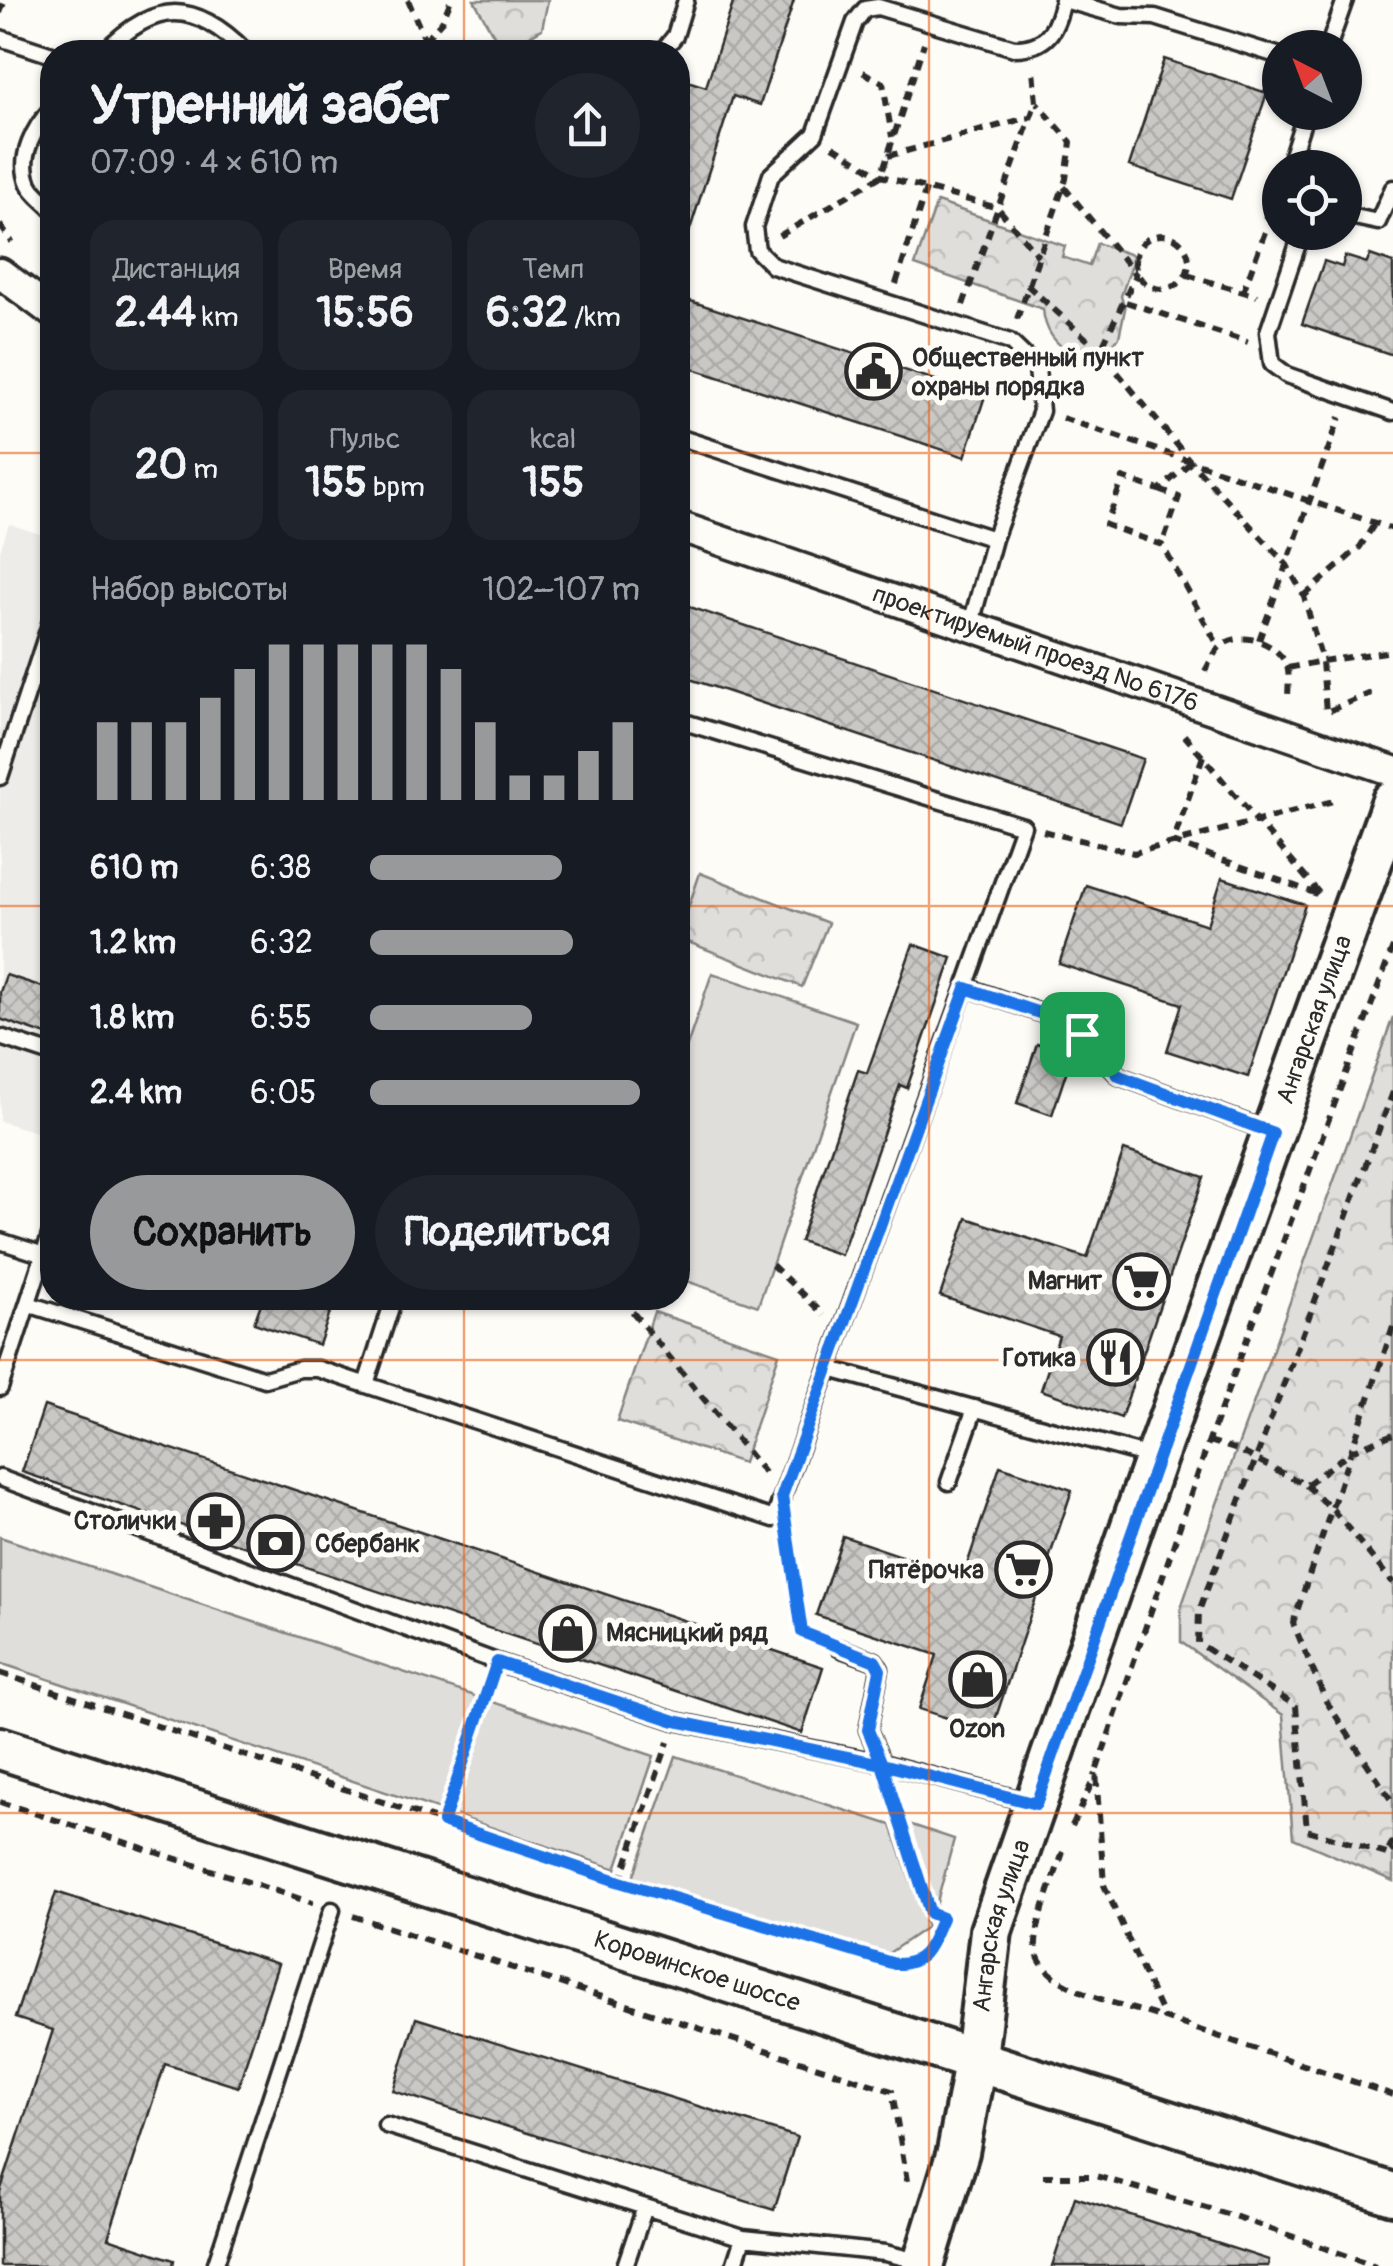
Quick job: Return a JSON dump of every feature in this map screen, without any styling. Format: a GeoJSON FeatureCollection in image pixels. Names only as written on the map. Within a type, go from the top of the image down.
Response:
{"type":"FeatureCollection","features":[{"type":"Feature","properties":{"kind":"street"},"geometry":{"type":"LineString","coordinates":[[0,273],[40,303]]}},
{"type":"Feature","properties":{"kind":"street","name":"проектируемый проезд № 6176"},"geometry":{"type":"LineString","coordinates":[[690,530],[1393,771]]}},
{"type":"Feature","properties":{"kind":"street","name":"Ангарская улица"},"geometry":{"type":"LineString","coordinates":[[924,2264],[958,2152],[976,2058],[991,1930],[1156,1457],[1393,801]]}},
{"type":"Feature","properties":{"kind":"street","name":"Коровинское шоссе"},"geometry":{"type":"LineString","coordinates":[[0,1748],[1393,2194]]}},
{"type":"Feature","properties":{"kind":"lane"},"geometry":{"type":"LineString","coordinates":[[672,40],[686,0]]}},
{"type":"Feature","properties":{"kind":"lane"},"geometry":{"type":"LineString","coordinates":[[970,627],[994,539],[1042,411],[1036,368],[1010,342],[773,266],[757,250],[754,226],[771,175],[815,134],[854,22],[865,9],[878,7],[1014,48],[1031,48],[1056,28],[1064,0],[1120,16],[1155,17],[1262,50]]}},
{"type":"Feature","properties":{"kind":"lane"},"geometry":{"type":"LineString","coordinates":[[1334,30],[1345,0]]}},
{"type":"Feature","properties":{"kind":"lane"},"geometry":{"type":"LineString","coordinates":[[117,40],[135,23],[167,10],[198,13],[234,40]]}},
{"type":"Feature","properties":{"kind":"lane"},"geometry":{"type":"LineString","coordinates":[[0,38],[40,51]]}},
{"type":"Feature","properties":{"kind":"lane"},"geometry":{"type":"LineString","coordinates":[[40,122],[26,156],[29,184],[40,196]]}},
{"type":"Feature","properties":{"kind":"lane"},"geometry":{"type":"LineString","coordinates":[[1362,218],[1378,222],[1393,188]]}},
{"type":"Feature","properties":{"kind":"lane"},"geometry":{"type":"LineString","coordinates":[[1296,250],[1277,302],[1267,348],[1272,364],[1287,375],[1393,412]]}},
{"type":"Feature","properties":{"kind":"lane"},"geometry":{"type":"LineString","coordinates":[[690,441],[994,539]]}},
{"type":"Feature","properties":{"kind":"lane"},"geometry":{"type":"LineString","coordinates":[[0,777],[40,655]]}},
{"type":"Feature","properties":{"kind":"lane"},"geometry":{"type":"LineString","coordinates":[[47,1310],[259,1378],[308,1368],[366,1384],[774,1519],[1023,826],[690,724]]}},
{"type":"Feature","properties":{"kind":"lane"},"geometry":{"type":"LineString","coordinates":[[966,988],[1069,1023],[1119,1076],[1273,1133]]}},
{"type":"Feature","properties":{"kind":"lane"},"geometry":{"type":"LineString","coordinates":[[0,1037],[40,1050]]}},
{"type":"Feature","properties":{"kind":"lane"},"geometry":{"type":"LineString","coordinates":[[0,1240],[40,1254]]}},
{"type":"Feature","properties":{"kind":"lane"},"geometry":{"type":"LineString","coordinates":[[0,1388],[40,1267]]}},
{"type":"Feature","properties":{"kind":"lane"},"geometry":{"type":"LineString","coordinates":[[28,1304],[40,1308]]}},
{"type":"Feature","properties":{"kind":"lane"},"geometry":{"type":"LineString","coordinates":[[366,1384],[390,1310]]}},
{"type":"Feature","properties":{"kind":"lane"},"geometry":{"type":"LineString","coordinates":[[830,1369],[1156,1457]]}},
{"type":"Feature","properties":{"kind":"lane"},"geometry":{"type":"LineString","coordinates":[[949,1482],[975,1408]]}},
{"type":"Feature","properties":{"kind":"lane"},"geometry":{"type":"LineString","coordinates":[[0,1478],[497,1662],[675,1721],[882,1764],[1036,1804]]}},
{"type":"Feature","properties":{"kind":"lane"},"geometry":{"type":"LineString","coordinates":[[839,1648],[875,1661],[880,1670],[868,1730],[882,1764]]}},
{"type":"Feature","properties":{"kind":"lane"},"geometry":{"type":"LineString","coordinates":[[215,2266],[332,1910]]}},
{"type":"Feature","properties":{"kind":"lane"},"geometry":{"type":"LineString","coordinates":[[386,2125],[743,2238],[885,2253],[924,2264]]}},
{"type":"Feature","properties":{"kind":"lane"},"geometry":{"type":"LineString","coordinates":[[626,2266],[645,2207]]}},
{"type":"Feature","properties":{"kind":"lane"},"geometry":{"type":"LineString","coordinates":[[734,2266],[743,2238]]}},
{"type":"Feature","properties":{"kind":"path"},"geometry":{"type":"LineString","coordinates":[[0,14],[6,0]]}},
{"type":"Feature","properties":{"kind":"path"},"geometry":{"type":"LineString","coordinates":[[408,0],[425,40],[442,21],[451,0]]}},
{"type":"Feature","properties":{"kind":"path"},"geometry":{"type":"LineString","coordinates":[[757,250],[881,176],[930,23]]}},
{"type":"Feature","properties":{"kind":"path"},"geometry":{"type":"LineString","coordinates":[[956,325],[1036,102],[1031,48]]}},
{"type":"Feature","properties":{"kind":"path"},"geometry":{"type":"LineString","coordinates":[[840,59],[884,84],[893,140]]}},
{"type":"Feature","properties":{"kind":"path"},"geometry":{"type":"LineString","coordinates":[[1010,342],[1063,186],[1071,142],[1036,102]]}},
{"type":"Feature","properties":{"kind":"path"},"geometry":{"type":"LineString","coordinates":[[888,156],[1031,117]]}},
{"type":"Feature","properties":{"kind":"path"},"geometry":{"type":"LineString","coordinates":[[815,134],[881,176],[998,208],[1038,256]]}},
{"type":"Feature","properties":{"kind":"path"},"geometry":{"type":"LineString","coordinates":[[1063,186],[1136,274],[1147,286],[1161,290],[1176,286],[1186,275],[1189,256],[1179,240],[1161,234],[1144,240],[1134,256],[1136,274],[1126,302],[1100,351]]}},
{"type":"Feature","properties":{"kind":"path"},"geometry":{"type":"LineString","coordinates":[[890,304],[926,189]]}},
{"type":"Feature","properties":{"kind":"path"},"geometry":{"type":"LineString","coordinates":[[1243,292],[1262,241]]}},
{"type":"Feature","properties":{"kind":"path"},"geometry":{"type":"LineString","coordinates":[[1186,275],[1277,302]]}},
{"type":"Feature","properties":{"kind":"path"},"geometry":{"type":"LineString","coordinates":[[1027,285],[1100,351],[1191,462],[1287,565],[1304,596],[1322,660],[1326,712],[1371,693]]}},
{"type":"Feature","properties":{"kind":"path"},"geometry":{"type":"LineString","coordinates":[[1126,302],[1267,348]]}},
{"type":"Feature","properties":{"kind":"path"},"geometry":{"type":"LineString","coordinates":[[1259,640],[1347,396]]}},
{"type":"Feature","properties":{"kind":"path"},"geometry":{"type":"LineString","coordinates":[[1042,411],[1393,529]]}},
{"type":"Feature","properties":{"kind":"path"},"geometry":{"type":"LineString","coordinates":[[1159,490],[1191,462]]}},
{"type":"Feature","properties":{"kind":"path"},"geometry":{"type":"LineString","coordinates":[[1162,545],[1179,497],[1123,478],[1106,525],[1162,545],[1220,647]]}},
{"type":"Feature","properties":{"kind":"path"},"geometry":{"type":"LineString","coordinates":[[1304,596],[1360,546],[1375,523]]}},
{"type":"Feature","properties":{"kind":"path"},"geometry":{"type":"LineString","coordinates":[[1206,671],[1220,647],[1236,640],[1259,640],[1277,650],[1288,668],[1288,699]]}},
{"type":"Feature","properties":{"kind":"path"},"geometry":{"type":"LineString","coordinates":[[1288,668],[1393,652]]}},
{"type":"Feature","properties":{"kind":"path"},"geometry":{"type":"LineString","coordinates":[[1173,842],[1321,896],[1177,726]]}},
{"type":"Feature","properties":{"kind":"path"},"geometry":{"type":"LineString","coordinates":[[1173,842],[1203,756]]}},
{"type":"Feature","properties":{"kind":"path"},"geometry":{"type":"LineString","coordinates":[[1023,826],[1134,853],[1336,800]]}},
{"type":"Feature","properties":{"kind":"path"},"geometry":{"type":"LineString","coordinates":[[1069,1832],[1096,1772],[1209,1441],[1393,947]]}},
{"type":"Feature","properties":{"kind":"path"},"geometry":{"type":"LineString","coordinates":[[1393,1092],[1198,1612],[1198,1643],[1296,1706],[1308,1830],[1391,1853],[1393,1841]]}},
{"type":"Feature","properties":{"kind":"path"},"geometry":{"type":"LineString","coordinates":[[772,1265],[842,1333]]}},
{"type":"Feature","properties":{"kind":"path"},"geometry":{"type":"LineString","coordinates":[[631,1310],[782,1496],[802,1632],[839,1648]]}},
{"type":"Feature","properties":{"kind":"path"},"geometry":{"type":"LineString","coordinates":[[1393,1327],[1294,1623],[1326,1702],[1393,1803]]}},
{"type":"Feature","properties":{"kind":"path"},"geometry":{"type":"LineString","coordinates":[[1306,1485],[1350,1450],[1393,1434]]}},
{"type":"Feature","properties":{"kind":"path"},"geometry":{"type":"LineString","coordinates":[[1209,1441],[1306,1485],[1333,1510],[1393,1583]]}},
{"type":"Feature","properties":{"kind":"path"},"geometry":{"type":"LineString","coordinates":[[443,1822],[497,1662]]}},
{"type":"Feature","properties":{"kind":"path"},"geometry":{"type":"LineString","coordinates":[[0,1673],[620,1882],[911,1964],[923,1958],[942,1918],[930,1913],[882,1764]]}},
{"type":"Feature","properties":{"kind":"path"},"geometry":{"type":"LineString","coordinates":[[620,1882],[675,1721]]}},
{"type":"Feature","properties":{"kind":"path"},"geometry":{"type":"LineString","coordinates":[[1096,1772],[1104,1884],[1164,2018]]}},
{"type":"Feature","properties":{"kind":"path"},"geometry":{"type":"LineString","coordinates":[[0,1802],[892,2092],[908,2179],[902,2197]]}},
{"type":"Feature","properties":{"kind":"path"},"geometry":{"type":"LineString","coordinates":[[1063,1850],[1035,1945],[1046,1970],[1072,1988],[1393,2095]]}},
{"type":"Feature","properties":{"kind":"path"},"geometry":{"type":"LineString","coordinates":[[1043,2176],[1096,2176],[1234,2216],[1376,2266]]}},
{"type":"Feature","properties":{"kind":"shaded area"},"geometry":{"type":"Polygon","coordinates":[[[9,524],[40,534],[40,1133],[0,1121],[0,551],[9,524]]]}},
{"type":"Feature","properties":{"kind":"green space"},"geometry":{"type":"Polygon","coordinates":[[[474,0],[548,0],[542,29],[523,40],[496,40],[474,0]]]}},
{"type":"Feature","properties":{"kind":"green space"},"geometry":{"type":"Polygon","coordinates":[[[937,202],[1065,246],[1062,257],[1089,266],[1097,243],[1135,256],[1121,296],[1125,309],[1119,337],[1095,353],[1071,352],[1052,336],[1043,309],[915,265],[937,202]]]}},
{"type":"Feature","properties":{"kind":"green space"},"geometry":{"type":"Polygon","coordinates":[[[700,873],[828,923],[802,987],[690,943],[690,903],[700,873]]]}},
{"type":"Feature","properties":{"kind":"green space"},"geometry":{"type":"Polygon","coordinates":[[[712,973],[856,1022],[758,1306],[690,1282],[690,1037],[712,973]]]}},
{"type":"Feature","properties":{"kind":"green space"},"geometry":{"type":"Polygon","coordinates":[[[1393,1017],[1393,1881],[1293,1838],[1283,1715],[1181,1642],[1181,1608],[1393,1017]]]}},
{"type":"Feature","properties":{"kind":"green space"},"geometry":{"type":"Polygon","coordinates":[[[654,1312],[779,1354],[743,1463],[617,1421],[654,1312]]]}},
{"type":"Feature","properties":{"kind":"green space"},"geometry":{"type":"Polygon","coordinates":[[[0,1537],[654,1756],[616,1869],[0,1663],[0,1537]]]}},
{"type":"Feature","properties":{"kind":"green space"},"geometry":{"type":"Polygon","coordinates":[[[676,1756],[891,1825],[927,1927],[886,1955],[633,1878],[676,1756]]]}},
{"type":"Feature","properties":{"kind":"green space"},"geometry":{"type":"Polygon","coordinates":[[[906,1823],[954,1839],[935,1910],[906,1823]]]}},
{"type":"Feature","properties":{"kind":"building"},"geometry":{"type":"Polygon","coordinates":[[[734,0],[794,0],[760,105],[733,96],[690,229],[690,82],[706,87],[734,0]]]}},
{"type":"Feature","properties":{"kind":"building"},"geometry":{"type":"Polygon","coordinates":[[[1164,59],[1262,91],[1262,108],[1231,199],[1129,166],[1164,59]]]}},
{"type":"Feature","properties":{"kind":"building"},"geometry":{"type":"Polygon","coordinates":[[[1370,255],[1393,263],[1393,355],[1302,324],[1324,261],[1342,267],[1345,256],[1367,263],[1370,255]]]}},
{"type":"Feature","properties":{"kind":"building"},"geometry":{"type":"Polygon","coordinates":[[[690,301],[985,396],[965,457],[690,368],[690,301]]]}},
{"type":"Feature","properties":{"kind":"building"},"geometry":{"type":"Polygon","coordinates":[[[690,607],[1143,759],[1121,823],[690,679],[690,607]]]}},
{"type":"Feature","properties":{"kind":"building"},"geometry":{"type":"Polygon","coordinates":[[[1222,878],[1305,905],[1248,1077],[1167,1051],[1182,1004],[1059,964],[1086,885],[1207,925],[1222,878]]]}},
{"type":"Feature","properties":{"kind":"building"},"geometry":{"type":"Polygon","coordinates":[[[913,944],[952,958],[907,1088],[900,1085],[841,1255],[800,1241],[858,1070],[867,1073],[913,944]]]}},
{"type":"Feature","properties":{"kind":"building"},"geometry":{"type":"Polygon","coordinates":[[[6,975],[40,986],[40,1033],[0,1019],[0,992],[6,975]]]}},
{"type":"Feature","properties":{"kind":"building"},"geometry":{"type":"Polygon","coordinates":[[[1037,1044],[1072,1055],[1052,1115],[1017,1103],[1037,1044]]]}},
{"type":"Feature","properties":{"kind":"building"},"geometry":{"type":"Polygon","coordinates":[[[1124,1150],[1204,1177],[1121,1418],[1041,1390],[1059,1336],[940,1296],[967,1218],[1087,1258],[1124,1150]]]}},
{"type":"Feature","properties":{"kind":"building"},"geometry":{"type":"Polygon","coordinates":[[[259,1310],[331,1310],[319,1345],[254,1323],[259,1310]]]}},
{"type":"Feature","properties":{"kind":"building"},"geometry":{"type":"Polygon","coordinates":[[[44,1406],[823,1667],[802,1733],[22,1472],[44,1406]]]}},
{"type":"Feature","properties":{"kind":"building"},"geometry":{"type":"Polygon","coordinates":[[[1000,1466],[1072,1490],[991,1732],[919,1709],[937,1655],[816,1615],[843,1536],[963,1577],[1000,1466]]]}},
{"type":"Feature","properties":{"kind":"building"},"geometry":{"type":"Polygon","coordinates":[[[56,1892],[278,1964],[238,2087],[165,2064],[108,2238],[174,2260],[173,2266],[0,2266],[0,2192],[53,2030],[15,2018],[56,1892]]]}},
{"type":"Feature","properties":{"kind":"building"},"geometry":{"type":"Polygon","coordinates":[[[416,2018],[797,2137],[774,2210],[393,2091],[416,2018]]]}},
{"type":"Feature","properties":{"kind":"building"},"geometry":{"type":"Polygon","coordinates":[[[1075,2197],[1269,2260],[1268,2266],[1052,2266],[1075,2197]]]}},
{"type":"Feature","properties":{"kind":"place","name":"Общественный пункт охраны порядка"},"geometry":{"type":"Point","coordinates":[873,372]}},
{"type":"Feature","properties":{"kind":"place","name":"Магнит"},"geometry":{"type":"Point","coordinates":[1141,1281]}},
{"type":"Feature","properties":{"kind":"place","name":"Готика"},"geometry":{"type":"Point","coordinates":[1115,1358]}},
{"type":"Feature","properties":{"kind":"place","name":"Столички"},"geometry":{"type":"Point","coordinates":[215,1521]}},
{"type":"Feature","properties":{"kind":"place","name":"Сбербанк"},"geometry":{"type":"Point","coordinates":[276,1544]}},
{"type":"Feature","properties":{"kind":"place","name":"Пятёрочка"},"geometry":{"type":"Point","coordinates":[1023,1570]}},
{"type":"Feature","properties":{"kind":"place","name":"Мясницкий ряд"},"geometry":{"type":"Point","coordinates":[567,1633]}},
{"type":"Feature","properties":{"kind":"place","name":"Ozon"},"geometry":{"type":"Point","coordinates":[977,1680]}},
{"type":"Feature","properties":{"kind":"route"},"geometry":{"type":"LineString","coordinates":[[1082,1034],[1069,1023],[966,988],[782,1496],[802,1632],[875,1661],[880,1670],[868,1730],[882,1764],[675,1721],[497,1662],[443,1822],[620,1882],[895,1964],[911,1964],[923,1958],[942,1918],[930,1913],[882,1764],[1036,1804],[1273,1133],[1119,1076],[1082,1034]]}}]}
